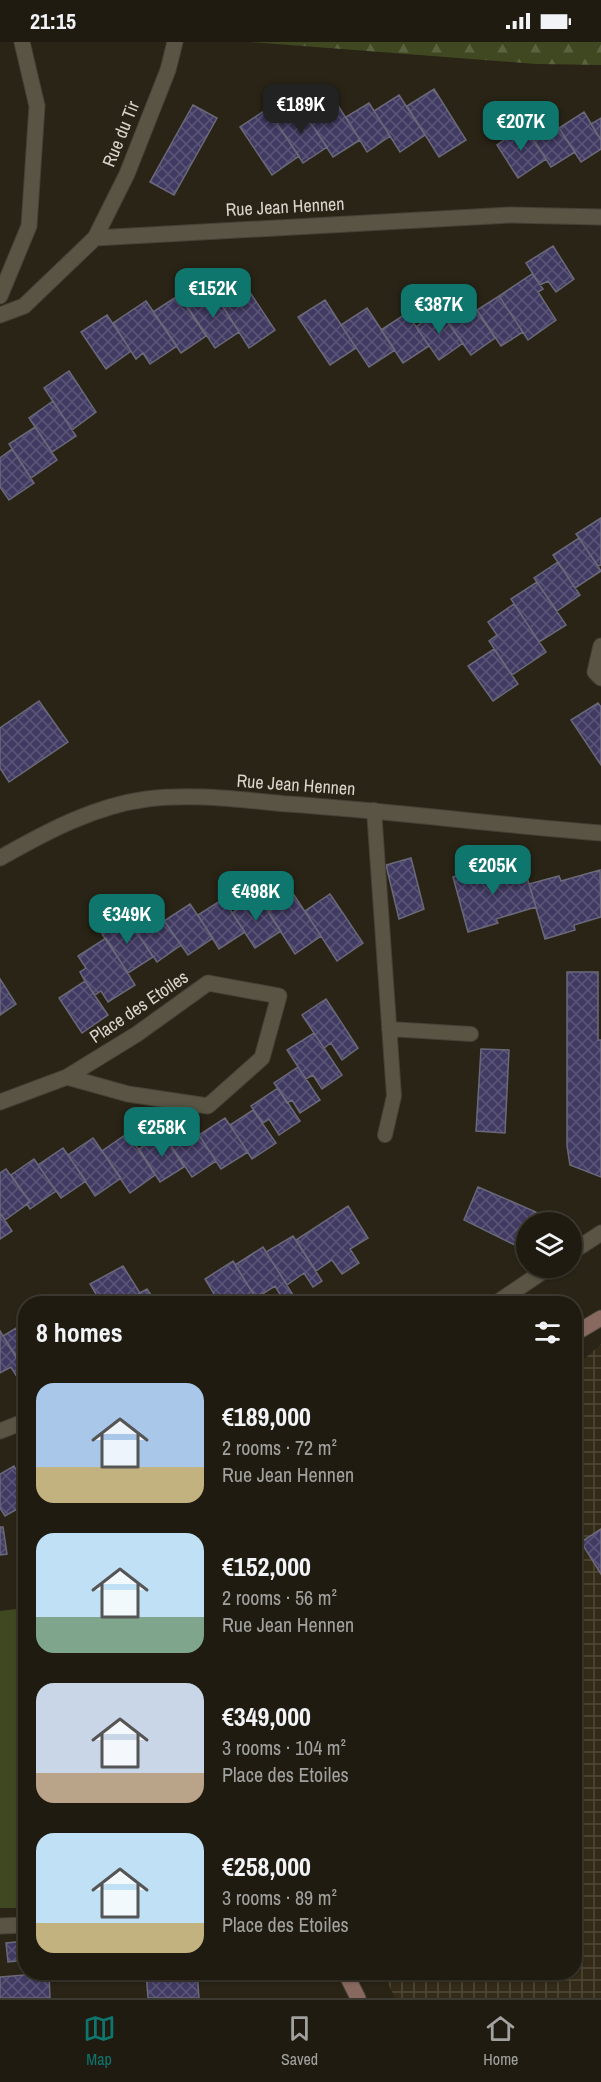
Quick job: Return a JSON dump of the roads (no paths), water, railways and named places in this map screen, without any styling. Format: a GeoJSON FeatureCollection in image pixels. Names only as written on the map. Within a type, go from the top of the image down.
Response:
{"type":"FeatureCollection","features":[{"type":"Feature","properties":{"kind":"main road"},"geometry":{"type":"LineString","coordinates":[[582,1329],[601,1318]]}},
{"type":"Feature","properties":{"kind":"main road"},"geometry":{"type":"LineString","coordinates":[[349,1980],[358,1998]]}},
{"type":"Feature","properties":{"kind":"street"},"geometry":{"type":"LineString","coordinates":[[0,296],[29,226],[37,106],[22,42]]}},
{"type":"Feature","properties":{"kind":"street","name":"Rue du Tir"},"geometry":{"type":"LineString","coordinates":[[96,238],[127,174],[168,70],[176,42]]}},
{"type":"Feature","properties":{"kind":"street","name":"Rue Jean Hennen"},"geometry":{"type":"LineString","coordinates":[[96,238],[510,215],[601,217]]}},
{"type":"Feature","properties":{"kind":"street"},"geometry":{"type":"LineString","coordinates":[[0,315],[24,306],[96,238]]}},
{"type":"Feature","properties":{"kind":"street"},"geometry":{"type":"LineString","coordinates":[[601,646],[595,672],[601,678]]}},
{"type":"Feature","properties":{"kind":"street","name":"Rue Jean Hennen"},"geometry":{"type":"LineString","coordinates":[[0,858],[41,835],[90,813],[147,799],[206,798],[374,810],[601,833]]}},
{"type":"Feature","properties":{"kind":"street","name":"Place des Etoiles"},"geometry":{"type":"LineString","coordinates":[[0,1102],[67,1077],[137,1034],[208,983],[279,996],[262,1058],[208,1107],[128,1094],[67,1077]]}},
{"type":"Feature","properties":{"kind":"street"},"geometry":{"type":"LineString","coordinates":[[582,1245],[601,1233]]}},
{"type":"Feature","properties":{"kind":"street"},"geometry":{"type":"LineString","coordinates":[[507,1296],[533,1278]]}},
{"type":"Feature","properties":{"kind":"street"},"geometry":{"type":"LineString","coordinates":[[0,1431],[18,1426]]}},
{"type":"Feature","properties":{"kind":"street"},"geometry":{"type":"LineString","coordinates":[[0,1926],[18,1925]]}},
{"type":"Feature","properties":{"kind":"lane"},"geometry":{"type":"LineString","coordinates":[[374,810],[394,1096],[385,1135]]}},
{"type":"Feature","properties":{"kind":"lane"},"geometry":{"type":"LineString","coordinates":[[389,1029],[471,1034]]}}]}
